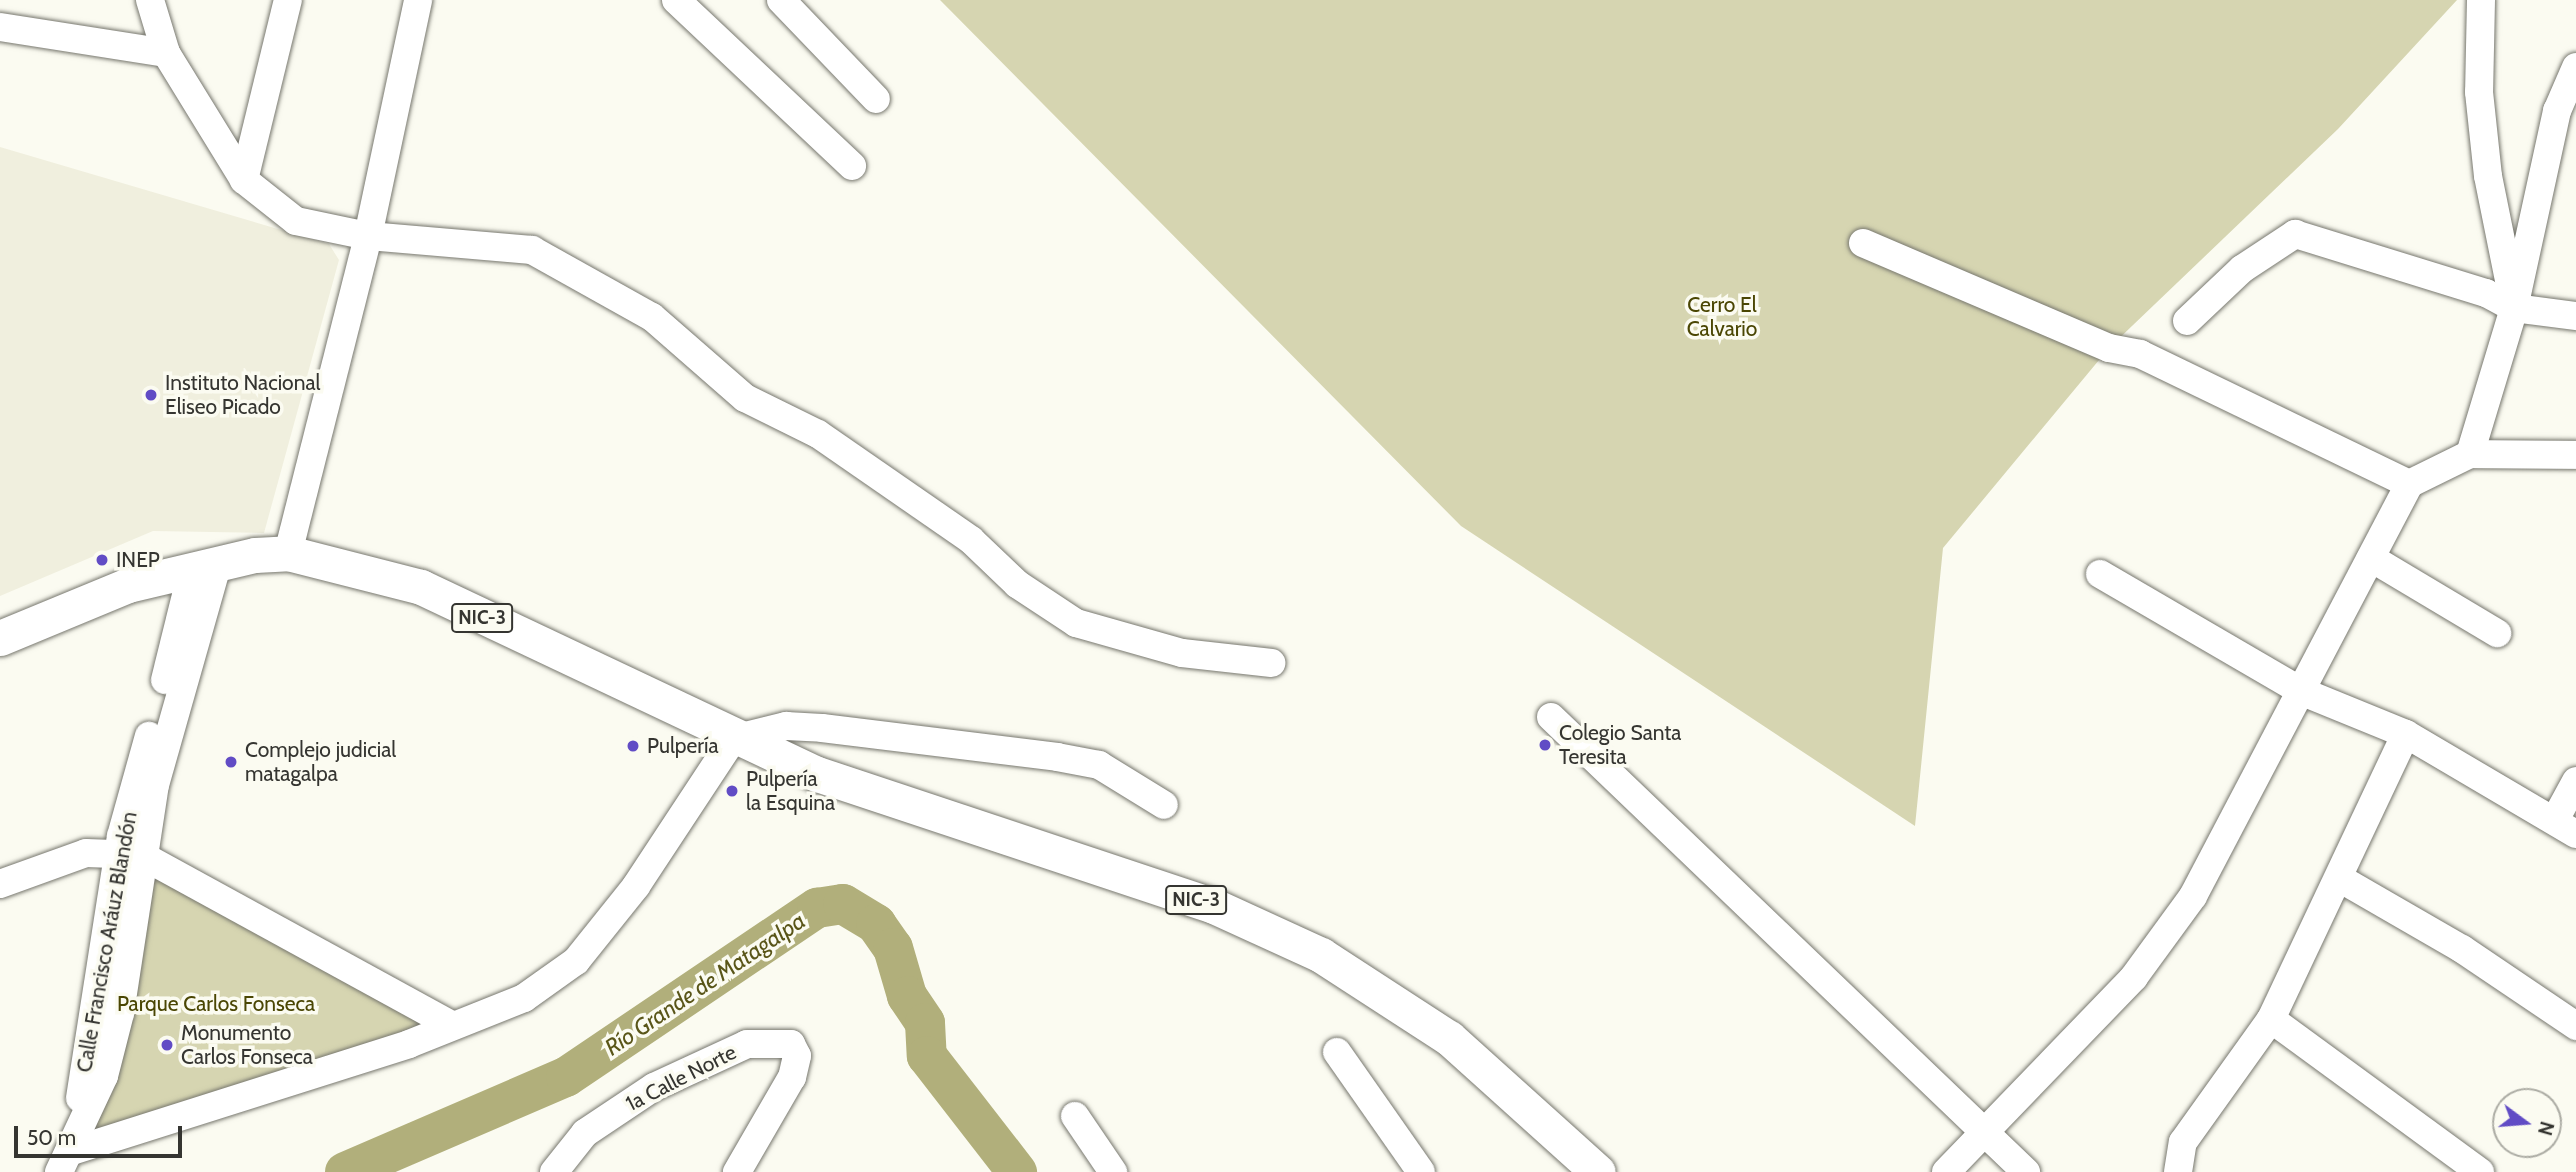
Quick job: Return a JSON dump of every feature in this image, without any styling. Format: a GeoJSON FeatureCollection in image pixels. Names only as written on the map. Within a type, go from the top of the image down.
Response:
{"type":"FeatureCollection","features":[{"type":"Feature","properties":{"kind":"main road","name":"NIC-3"},"geometry":{"type":"LineString","coordinates":[[0,638],[128,586],[288,552],[421,587],[733,739],[998,838],[1214,906],[1321,955],[1449,1038],[1598,1172]]}},
{"type":"Feature","properties":{"kind":"street"},"geometry":{"type":"LineString","coordinates":[[150,0],[166,53],[244,180],[296,221],[368,236],[532,250],[652,317],[745,398],[818,434],[971,540],[1017,584],[1076,623],[1182,653],[1271,663]]}},
{"type":"Feature","properties":{"kind":"street"},"geometry":{"type":"LineString","coordinates":[[244,180],[288,0]]}},
{"type":"Feature","properties":{"kind":"street"},"geometry":{"type":"LineString","coordinates":[[288,552],[368,236],[418,0]]}},
{"type":"Feature","properties":{"kind":"street"},"geometry":{"type":"LineString","coordinates":[[676,0],[852,166]]}},
{"type":"Feature","properties":{"kind":"street"},"geometry":{"type":"LineString","coordinates":[[781,0],[876,99]]}},
{"type":"Feature","properties":{"kind":"street"},"geometry":{"type":"LineString","coordinates":[[2481,0],[2479,92],[2488,176],[2514,308]]}},
{"type":"Feature","properties":{"kind":"street"},"geometry":{"type":"LineString","coordinates":[[0,27],[166,53]]}},
{"type":"Feature","properties":{"kind":"street"},"geometry":{"type":"LineString","coordinates":[[2470,454],[2514,308],[2557,111],[2576,67]]}},
{"type":"Feature","properties":{"kind":"street"},"geometry":{"type":"LineString","coordinates":[[2186,321],[2242,269],[2295,234],[2486,293],[2514,308],[2576,317]]}},
{"type":"Feature","properties":{"kind":"street"},"geometry":{"type":"LineString","coordinates":[[1863,243],[2109,348],[2140,354],[2409,484]]}},
{"type":"Feature","properties":{"kind":"street"},"geometry":{"type":"LineString","coordinates":[[1946,1172],[1985,1138],[2134,977],[2193,897],[2303,692],[2409,484],[2470,454],[2576,455]]}},
{"type":"Feature","properties":{"kind":"street"},"geometry":{"type":"LineString","coordinates":[[2371,558],[2497,632]]}},
{"type":"Feature","properties":{"kind":"street","name":"Calle Francisco Aráuz Blandón"},"geometry":{"type":"LineString","coordinates":[[64,1162],[130,853],[171,719],[204,568]]}},
{"type":"Feature","properties":{"kind":"street"},"geometry":{"type":"LineString","coordinates":[[2101,574],[2303,692],[2406,734],[2566,826],[2576,781]]}},
{"type":"Feature","properties":{"kind":"street"},"geometry":{"type":"LineString","coordinates":[[1552,717],[1985,1138],[2026,1172]]}},
{"type":"Feature","properties":{"kind":"street"},"geometry":{"type":"LineString","coordinates":[[64,1162],[524,998],[576,961],[636,886],[733,739],[786,726],[822,728],[1057,757],[1099,765],[1164,805]]}},
{"type":"Feature","properties":{"kind":"street"},"geometry":{"type":"LineString","coordinates":[[2178,1172],[2183,1142],[2271,1019],[2406,734]]}},
{"type":"Feature","properties":{"kind":"street"},"geometry":{"type":"LineString","coordinates":[[0,884],[86,853],[130,853],[451,1025]]}},
{"type":"Feature","properties":{"kind":"street"},"geometry":{"type":"LineString","coordinates":[[2339,878],[2462,949],[2576,1026]]}},
{"type":"Feature","properties":{"kind":"street"},"geometry":{"type":"LineString","coordinates":[[2271,1019],[2480,1172]]}},
{"type":"Feature","properties":{"kind":"street","name":"1a Calle Norte"},"geometry":{"type":"LineString","coordinates":[[554,1172],[585,1133],[654,1087],[747,1044],[791,1044],[797,1056],[792,1077],[737,1172]]}},
{"type":"Feature","properties":{"kind":"street"},"geometry":{"type":"LineString","coordinates":[[1337,1052],[1421,1172]]}},
{"type":"Feature","properties":{"kind":"street"},"geometry":{"type":"LineString","coordinates":[[1075,1115],[1113,1172]]}},
{"type":"Feature","properties":{"kind":"shaded area","name":"Instituto Nacional Eliseo Picado"},"geometry":{"type":"Polygon","coordinates":[[[0,147],[329,244],[339,260],[264,533],[153,531],[0,596],[0,147]]]}},
{"type":"Feature","properties":{"kind":"green space","name":"Cerro El Calvario"},"geometry":{"type":"Polygon","coordinates":[[[940,0],[2457,0],[2338,129],[2109,348],[1943,548],[1915,826],[1461,526],[940,0]]]}},
{"type":"Feature","properties":{"kind":"green space","name":"Parque Carlos Fonseca"},"geometry":{"type":"Polygon","coordinates":[[[141,855],[451,1025],[69,1152],[141,855]]]}},
{"type":"Feature","properties":{"kind":"waterway","name":"Río Grande de Matagalpa"},"geometry":{"type":"LineString","coordinates":[[345,1172],[566,1077],[817,908],[843,904],[876,924],[893,948],[907,996],[925,1023],[927,1056],[1017,1172]]}},
{"type":"Feature","properties":{"kind":"place","name":"Instituto Nacional Eliseo Picado"},"geometry":{"type":"Point","coordinates":[151,395]}},
{"type":"Feature","properties":{"kind":"place","name":"INEP"},"geometry":{"type":"Point","coordinates":[102,560]}},
{"type":"Feature","properties":{"kind":"place","name":"Colegio Santa Teresita"},"geometry":{"type":"Point","coordinates":[1545,745]}},
{"type":"Feature","properties":{"kind":"place","name":"Pulpería"},"geometry":{"type":"Point","coordinates":[633,746]}},
{"type":"Feature","properties":{"kind":"place","name":"Complejo judicial matagalpa"},"geometry":{"type":"Point","coordinates":[231,762]}},
{"type":"Feature","properties":{"kind":"place","name":"Pulpería la Esquina"},"geometry":{"type":"Point","coordinates":[732,791]}},
{"type":"Feature","properties":{"kind":"place","name":"Monumento Carlos Fonseca"},"geometry":{"type":"Point","coordinates":[167,1045]}}]}
